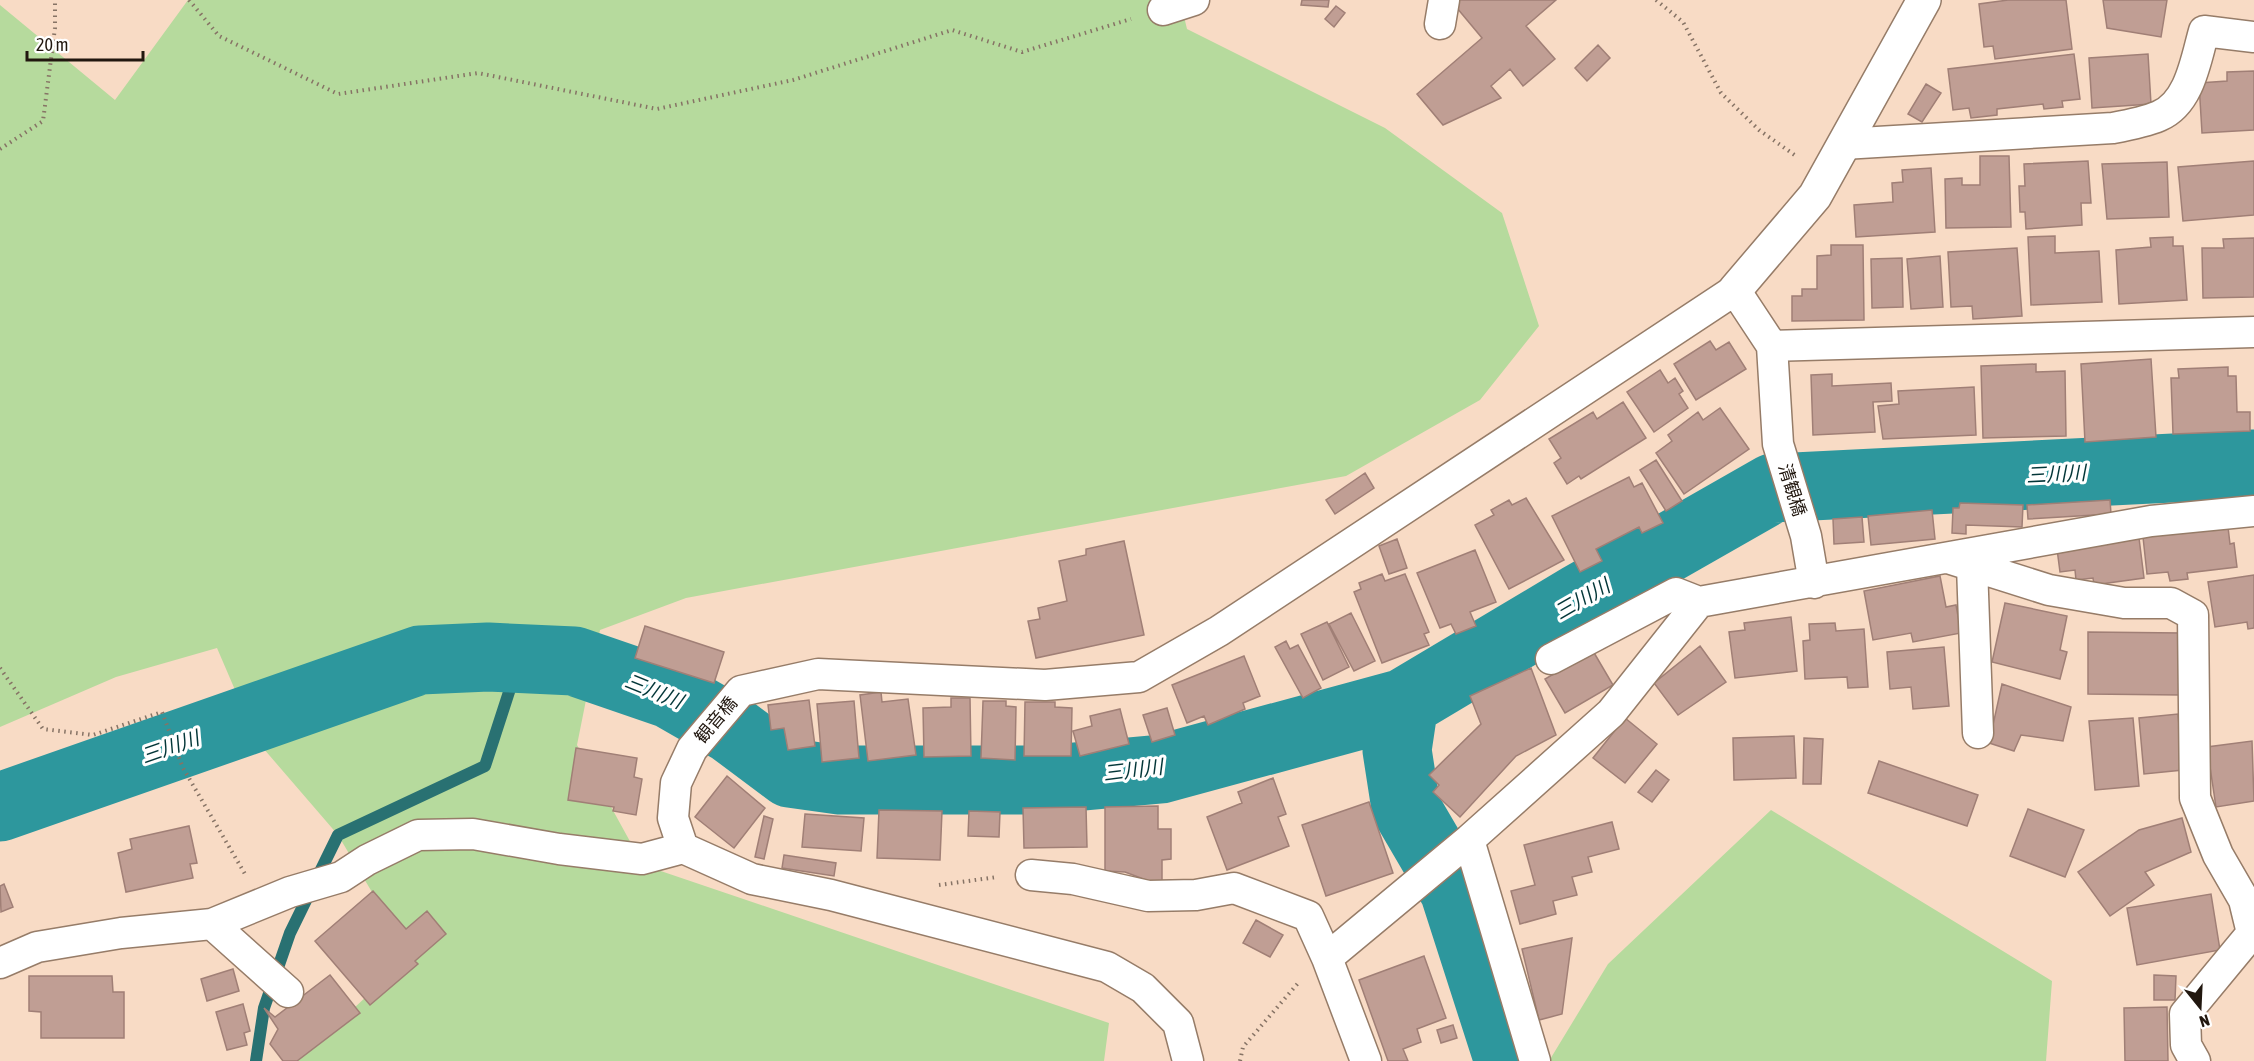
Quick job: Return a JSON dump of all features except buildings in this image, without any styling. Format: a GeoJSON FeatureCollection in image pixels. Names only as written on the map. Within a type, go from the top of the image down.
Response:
{"type":"FeatureCollection","features":[{"type":"Feature","properties":{"kind":"street"},"geometry":{"type":"LineString","coordinates":[[1163,10],[1194,0]]}},
{"type":"Feature","properties":{"kind":"street"},"geometry":{"type":"LineString","coordinates":[[1924,0],[1815,196],[1735,290],[1772,346],[2254,332]]}},
{"type":"Feature","properties":{"kind":"street"},"geometry":{"type":"LineString","coordinates":[[1843,144],[2114,128],[2143,122],[2162,116],[2178,103],[2193,72],[2204,31],[2254,37]]}},
{"type":"Feature","properties":{"kind":"street","name":"観音橋"},"geometry":{"type":"LineString","coordinates":[[683,848],[674,818],[676,783],[692,749],[741,691],[818,674],[1045,685],[1139,677],[1220,631],[1735,290]]}},
{"type":"Feature","properties":{"kind":"street","name":"清観橋"},"geometry":{"type":"LineString","coordinates":[[1772,346],[1778,444],[1806,536],[1814,583]]}},
{"type":"Feature","properties":{"kind":"street"},"geometry":{"type":"LineString","coordinates":[[1551,659],[1676,593],[1699,602],[1958,561],[2151,521],[2254,511]]}},
{"type":"Feature","properties":{"kind":"street"},"geometry":{"type":"LineString","coordinates":[[1958,561],[1978,733]]}},
{"type":"Feature","properties":{"kind":"street"},"geometry":{"type":"LineString","coordinates":[[1958,561],[2049,590],[2124,603],[2171,603],[2193,615],[2195,798],[2218,855],[2244,900],[2252,933],[2185,1014],[2186,1045],[2195,1061]]}},
{"type":"Feature","properties":{"kind":"street"},"geometry":{"type":"LineString","coordinates":[[1327,958],[1463,844],[1611,713],[1699,602]]}},
{"type":"Feature","properties":{"kind":"street"},"geometry":{"type":"LineString","coordinates":[[0,963],[37,947],[121,933],[212,924],[290,892],[341,877],[367,860],[418,835],[473,834],[559,849],[642,859],[683,848],[752,879],[831,895],[1107,967],[1143,988],[1178,1023],[1188,1061]]}},
{"type":"Feature","properties":{"kind":"street"},"geometry":{"type":"LineString","coordinates":[[1463,844],[1535,1061]]}},
{"type":"Feature","properties":{"kind":"street"},"geometry":{"type":"LineString","coordinates":[[1031,875],[1073,879],[1148,896],[1196,895],[1234,888],[1308,916],[1327,958],[1366,1061]]}},
{"type":"Feature","properties":{"kind":"street"},"geometry":{"type":"LineString","coordinates":[[212,924],[288,992]]}},
{"type":"Feature","properties":{"kind":"path"},"geometry":{"type":"LineString","coordinates":[[0,149],[43,121],[56,28],[55,0]]}},
{"type":"Feature","properties":{"kind":"path"},"geometry":{"type":"LineString","coordinates":[[189,0],[219,36],[338,94],[478,73],[657,109],[793,80],[952,30],[1022,52],[1163,10]]}},
{"type":"Feature","properties":{"kind":"path"},"geometry":{"type":"LineString","coordinates":[[1656,0],[1683,22],[1721,93],[1759,130],[1826,177]]}},
{"type":"Feature","properties":{"kind":"path"},"geometry":{"type":"LineString","coordinates":[[0,668],[43,729],[93,735],[162,712],[183,768],[262,903]]}},
{"type":"Feature","properties":{"kind":"path"},"geometry":{"type":"LineString","coordinates":[[1240,1061],[1244,1047],[1289,989],[1327,958]]}},
{"type":"Feature","properties":{"kind":"green space"},"geometry":{"type":"Polygon","coordinates":[[[188,0],[1180,0],[1187,29],[1385,128],[1502,213],[1539,326],[1480,400],[1346,476],[686,598],[600,630],[577,745],[643,865],[1109,1023],[1104,1061],[297,1061],[410,956],[338,835],[257,741],[217,648],[116,677],[0,727],[0,5],[115,100],[188,0]]]}},
{"type":"Feature","properties":{"kind":"green space"},"geometry":{"type":"Polygon","coordinates":[[[1771,810],[2052,981],[2046,1061],[1549,1061],[1608,964],[1771,810]]]}},
{"type":"Feature","properties":{"kind":"waterway","name":"三川川"},"geometry":{"type":"LineString","coordinates":[[0,807],[420,660],[488,657],[574,661],[670,694],[731,729],[790,773],[840,780],[1041,780],[1161,769],[1404,703],[1580,598],[1773,488],[2254,464]]}},
{"type":"Feature","properties":{"kind":"waterway"},"geometry":{"type":"LineString","coordinates":[[256,1061],[264,1008],[290,933],[338,835],[485,766],[520,658]]}},
{"type":"Feature","properties":{"kind":"waterway"},"geometry":{"type":"LineString","coordinates":[[1404,703],[1397,750],[1406,808],[1454,890],[1509,1061]]}}]}
